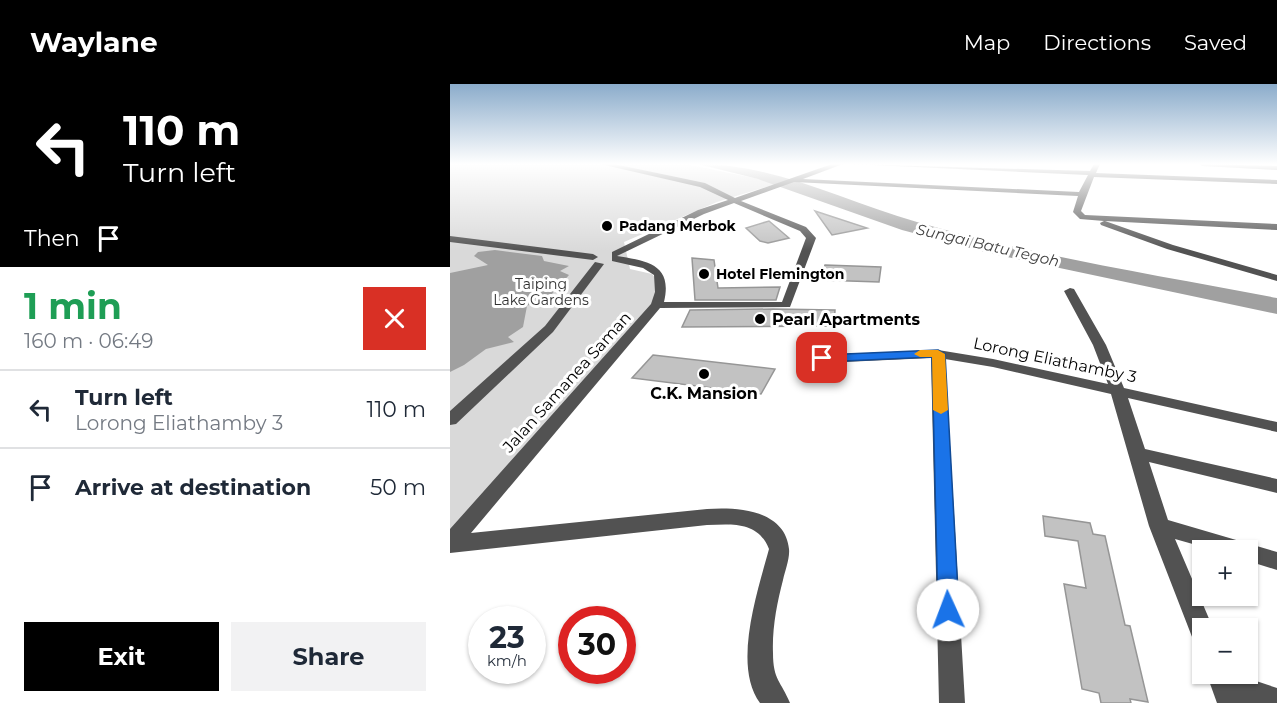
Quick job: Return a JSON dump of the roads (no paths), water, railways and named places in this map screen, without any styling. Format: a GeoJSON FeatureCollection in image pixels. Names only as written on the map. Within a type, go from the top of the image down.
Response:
{"type":"FeatureCollection","features":[{"type":"Feature","properties":{"kind":"street"},"geometry":{"type":"LineString","coordinates":[[706,210],[712,200],[709,193]]}},
{"type":"Feature","properties":{"kind":"street"},"geometry":{"type":"LineString","coordinates":[[615,257],[651,266],[659,273],[663,283],[657,305],[786,305],[811,238],[803,229],[719,193]]}},
{"type":"Feature","properties":{"kind":"street"},"geometry":{"type":"LineString","coordinates":[[450,239],[596,260],[615,257],[706,210],[758,193]]}},
{"type":"Feature","properties":{"kind":"street"},"geometry":{"type":"LineString","coordinates":[[1057,193],[1082,194],[1077,212],[1083,217],[1277,227]]}},
{"type":"Feature","properties":{"kind":"street"},"geometry":{"type":"LineString","coordinates":[[1096,219],[1170,248],[1277,278]]}},
{"type":"Feature","properties":{"kind":"street"},"geometry":{"type":"LineString","coordinates":[[450,420],[549,329],[596,260]]}},
{"type":"Feature","properties":{"kind":"street"},"geometry":{"type":"LineString","coordinates":[[1070,291],[1088,321],[1117,392],[1159,526],[1196,618]]}},
{"type":"Feature","properties":{"kind":"street","name":"Jalan Samanea Saman"},"geometry":{"type":"LineString","coordinates":[[450,544],[657,305]]}},
{"type":"Feature","properties":{"kind":"street"},"geometry":{"type":"LineString","coordinates":[[938,354],[952,703]]}},
{"type":"Feature","properties":{"kind":"street","name":"Lorong Eliathamby 3"},"geometry":{"type":"LineString","coordinates":[[822,358],[938,354],[993,363],[1277,427]]}},
{"type":"Feature","properties":{"kind":"street"},"geometry":{"type":"LineString","coordinates":[[1137,453],[1277,486]]}},
{"type":"Feature","properties":{"kind":"street"},"geometry":{"type":"LineString","coordinates":[[450,544],[707,517],[749,518],[764,524],[775,534],[779,549],[760,641],[762,677],[777,703]]}},
{"type":"Feature","properties":{"kind":"street"},"geometry":{"type":"LineString","coordinates":[[1159,526],[1207,540]]}},
{"type":"Feature","properties":{"kind":"street"},"geometry":{"type":"LineString","coordinates":[[1258,555],[1277,561]]}},
{"type":"Feature","properties":{"kind":"street"},"geometry":{"type":"LineString","coordinates":[[1224,686],[1277,701]]}},
{"type":"Feature","properties":{"kind":"waterway","name":"Sungai Batu Tegoh"},"geometry":{"type":"LineString","coordinates":[[814,193],[909,226],[1000,250],[1277,306]]}},
{"type":"Feature","properties":{"kind":"place","name":"Padang Merbok"},"geometry":{"type":"Point","coordinates":[607,226]}},
{"type":"Feature","properties":{"kind":"place","name":"Hotel Flemington"},"geometry":{"type":"Point","coordinates":[704,274]}},
{"type":"Feature","properties":{"kind":"place","name":"Pearl Apartments"},"geometry":{"type":"Point","coordinates":[760,319]}},
{"type":"Feature","properties":{"kind":"place","name":"C.K. Mansion"},"geometry":{"type":"Point","coordinates":[704,374]}},
{"type":"Feature","properties":{"kind":"park label","name":"Taiping Lake Gardens"},"geometry":{"type":"Point","coordinates":[541,292]}}]}
